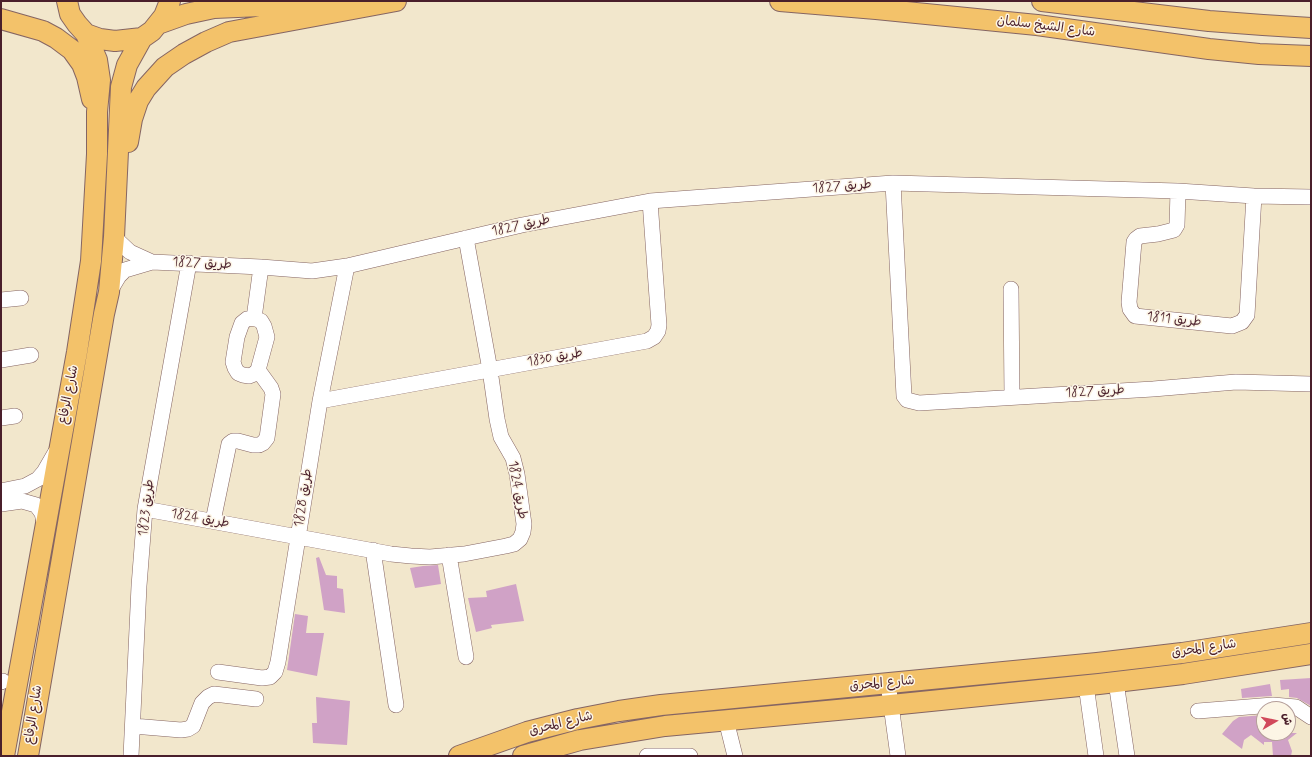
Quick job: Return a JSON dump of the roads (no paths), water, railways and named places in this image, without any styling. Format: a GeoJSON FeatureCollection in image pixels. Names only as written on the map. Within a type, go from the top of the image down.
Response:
{"type":"FeatureCollection","features":[{"type":"Feature","properties":{"kind":"main road","name":"شارع الرفاع"},"geometry":{"type":"LineString","coordinates":[[4,756],[7,681],[45,526],[77,352],[91,261],[97,154],[96,112],[100,80],[97,60],[81,29],[70,14],[67,1]]}},
{"type":"Feature","properties":{"kind":"main road"},"geometry":{"type":"LineString","coordinates":[[1,19],[39,20],[81,29],[100,39],[115,41],[142,38],[152,31],[164,16],[170,1]]}},
{"type":"Feature","properties":{"kind":"main road"},"geometry":{"type":"LineString","coordinates":[[158,24],[186,14],[214,8],[381,1]]}},
{"type":"Feature","properties":{"kind":"main road"},"geometry":{"type":"LineString","coordinates":[[117,178],[138,101],[146,88],[160,72],[184,54],[229,32],[396,1]]}},
{"type":"Feature","properties":{"kind":"main road","name":"شارع الشيخ سلمان"},"geometry":{"type":"LineString","coordinates":[[780,1],[876,8],[1037,25],[1201,48],[1260,54],[1311,56]]}},
{"type":"Feature","properties":{"kind":"main road","name":"شارع الشيخ سلمان"},"geometry":{"type":"LineString","coordinates":[[1042,1],[1209,21],[1311,28]]}},
{"type":"Feature","properties":{"kind":"main road"},"geometry":{"type":"LineString","coordinates":[[1,19],[43,31],[56,38],[72,50],[82,64],[87,77],[89,94],[96,112]]}},
{"type":"Feature","properties":{"kind":"main road","name":"شارع الرفاع"},"geometry":{"type":"LineString","coordinates":[[28,756],[104,314],[110,292],[121,87],[127,65],[142,38]]}},
{"type":"Feature","properties":{"kind":"main road","name":"شارع المحرق"},"geometry":{"type":"LineString","coordinates":[[459,756],[477,748],[527,732],[578,719],[619,711],[669,704],[1097,663],[1182,653],[1311,633]]}},
{"type":"Feature","properties":{"kind":"main road","name":"شارع المحرق"},"geometry":{"type":"LineString","coordinates":[[523,756],[580,740],[665,726],[1100,684],[1183,674],[1311,654]]}},
{"type":"Feature","properties":{"kind":"main road"},"geometry":{"type":"LineString","coordinates":[[1097,663],[1100,684]]}},
{"type":"Feature","properties":{"kind":"main road"},"geometry":{"type":"LineString","coordinates":[[7,681],[18,714],[15,756]]}},
{"type":"Feature","properties":{"kind":"street","name":"طريق 1827"},"geometry":{"type":"LineString","coordinates":[[893,183],[904,396],[907,400],[919,404],[1236,382],[1311,384]]}},
{"type":"Feature","properties":{"kind":"street","name":"طريق 1827"},"geometry":{"type":"LineString","coordinates":[[110,292],[119,276],[125,270],[152,262],[312,271],[348,266],[522,225],[650,201],[893,183],[1178,191],[1254,196],[1311,197]]}},
{"type":"Feature","properties":{"kind":"street","name":"طريق 1811"},"geometry":{"type":"LineString","coordinates":[[1178,191],[1177,225],[1174,230],[1140,236],[1134,242],[1129,302],[1130,309],[1135,316],[1232,326],[1242,322],[1247,315],[1254,196]]}},
{"type":"Feature","properties":{"kind":"street","name":"طريق 1830"},"geometry":{"type":"LineString","coordinates":[[320,401],[647,341],[654,337],[658,331],[659,324],[650,201]]}},
{"type":"Feature","properties":{"kind":"street","name":"طريق 1827"},"geometry":{"type":"LineString","coordinates":[[114,237],[130,252],[152,262]]}},
{"type":"Feature","properties":{"kind":"street","name":"طريق 1824"},"geometry":{"type":"LineString","coordinates":[[145,508],[298,537],[411,556],[449,556],[506,546],[514,544],[520,539],[524,524],[516,474],[513,458],[501,437],[497,419],[490,370],[466,238]]}},
{"type":"Feature","properties":{"kind":"street","name":"طريق 1823"},"geometry":{"type":"LineString","coordinates":[[131,756],[139,586],[145,508],[189,264]]}},
{"type":"Feature","properties":{"kind":"street","name":"طريق 1828"},"geometry":{"type":"LineString","coordinates":[[218,672],[262,678],[270,677],[275,672],[278,662],[320,401],[348,266]]}},
{"type":"Feature","properties":{"kind":"street"},"geometry":{"type":"LineString","coordinates":[[254,318],[261,267]]}},
{"type":"Feature","properties":{"kind":"street"},"geometry":{"type":"LineString","coordinates":[[1011,289],[1012,397]]}},
{"type":"Feature","properties":{"kind":"street"},"geometry":{"type":"LineString","coordinates":[[1,300],[21,298]]}},
{"type":"Feature","properties":{"kind":"street"},"geometry":{"type":"LineString","coordinates":[[254,318],[261,321],[267,337],[258,370],[249,376],[243,376],[238,373],[233,362],[239,329],[242,323],[247,319],[254,318]]}},
{"type":"Feature","properties":{"kind":"street"},"geometry":{"type":"LineString","coordinates":[[1,360],[31,356]]}},
{"type":"Feature","properties":{"kind":"street"},"geometry":{"type":"LineString","coordinates":[[214,521],[229,444],[233,441],[238,441],[259,445],[267,438],[273,394],[271,388],[258,370]]}},
{"type":"Feature","properties":{"kind":"street"},"geometry":{"type":"LineString","coordinates":[[1,491],[25,486],[38,479],[44,472],[59,445]]}},
{"type":"Feature","properties":{"kind":"street"},"geometry":{"type":"LineString","coordinates":[[1,504],[22,501],[36,505],[42,513],[45,526]]}},
{"type":"Feature","properties":{"kind":"street"},"geometry":{"type":"LineString","coordinates":[[372,550],[396,705]]}},
{"type":"Feature","properties":{"kind":"street"},"geometry":{"type":"LineString","coordinates":[[449,556],[466,657]]}},
{"type":"Feature","properties":{"kind":"street"},"geometry":{"type":"LineString","coordinates":[[888,683],[898,756]]}},
{"type":"Feature","properties":{"kind":"street"},"geometry":{"type":"LineString","coordinates":[[1096,756],[1100,684]]}},
{"type":"Feature","properties":{"kind":"street"},"geometry":{"type":"LineString","coordinates":[[1100,684],[1127,756]]}},
{"type":"Feature","properties":{"kind":"street"},"geometry":{"type":"LineString","coordinates":[[132,726],[182,730],[188,729],[192,726],[202,703],[214,694],[256,698]]}},
{"type":"Feature","properties":{"kind":"street"},"geometry":{"type":"LineString","coordinates":[[1198,711],[1272,705],[1296,707],[1311,717]]}},
{"type":"Feature","properties":{"kind":"street"},"geometry":{"type":"LineString","coordinates":[[726,720],[736,756]]}},
{"type":"Feature","properties":{"kind":"street"},"geometry":{"type":"LineString","coordinates":[[647,756],[690,756]]}}]}
